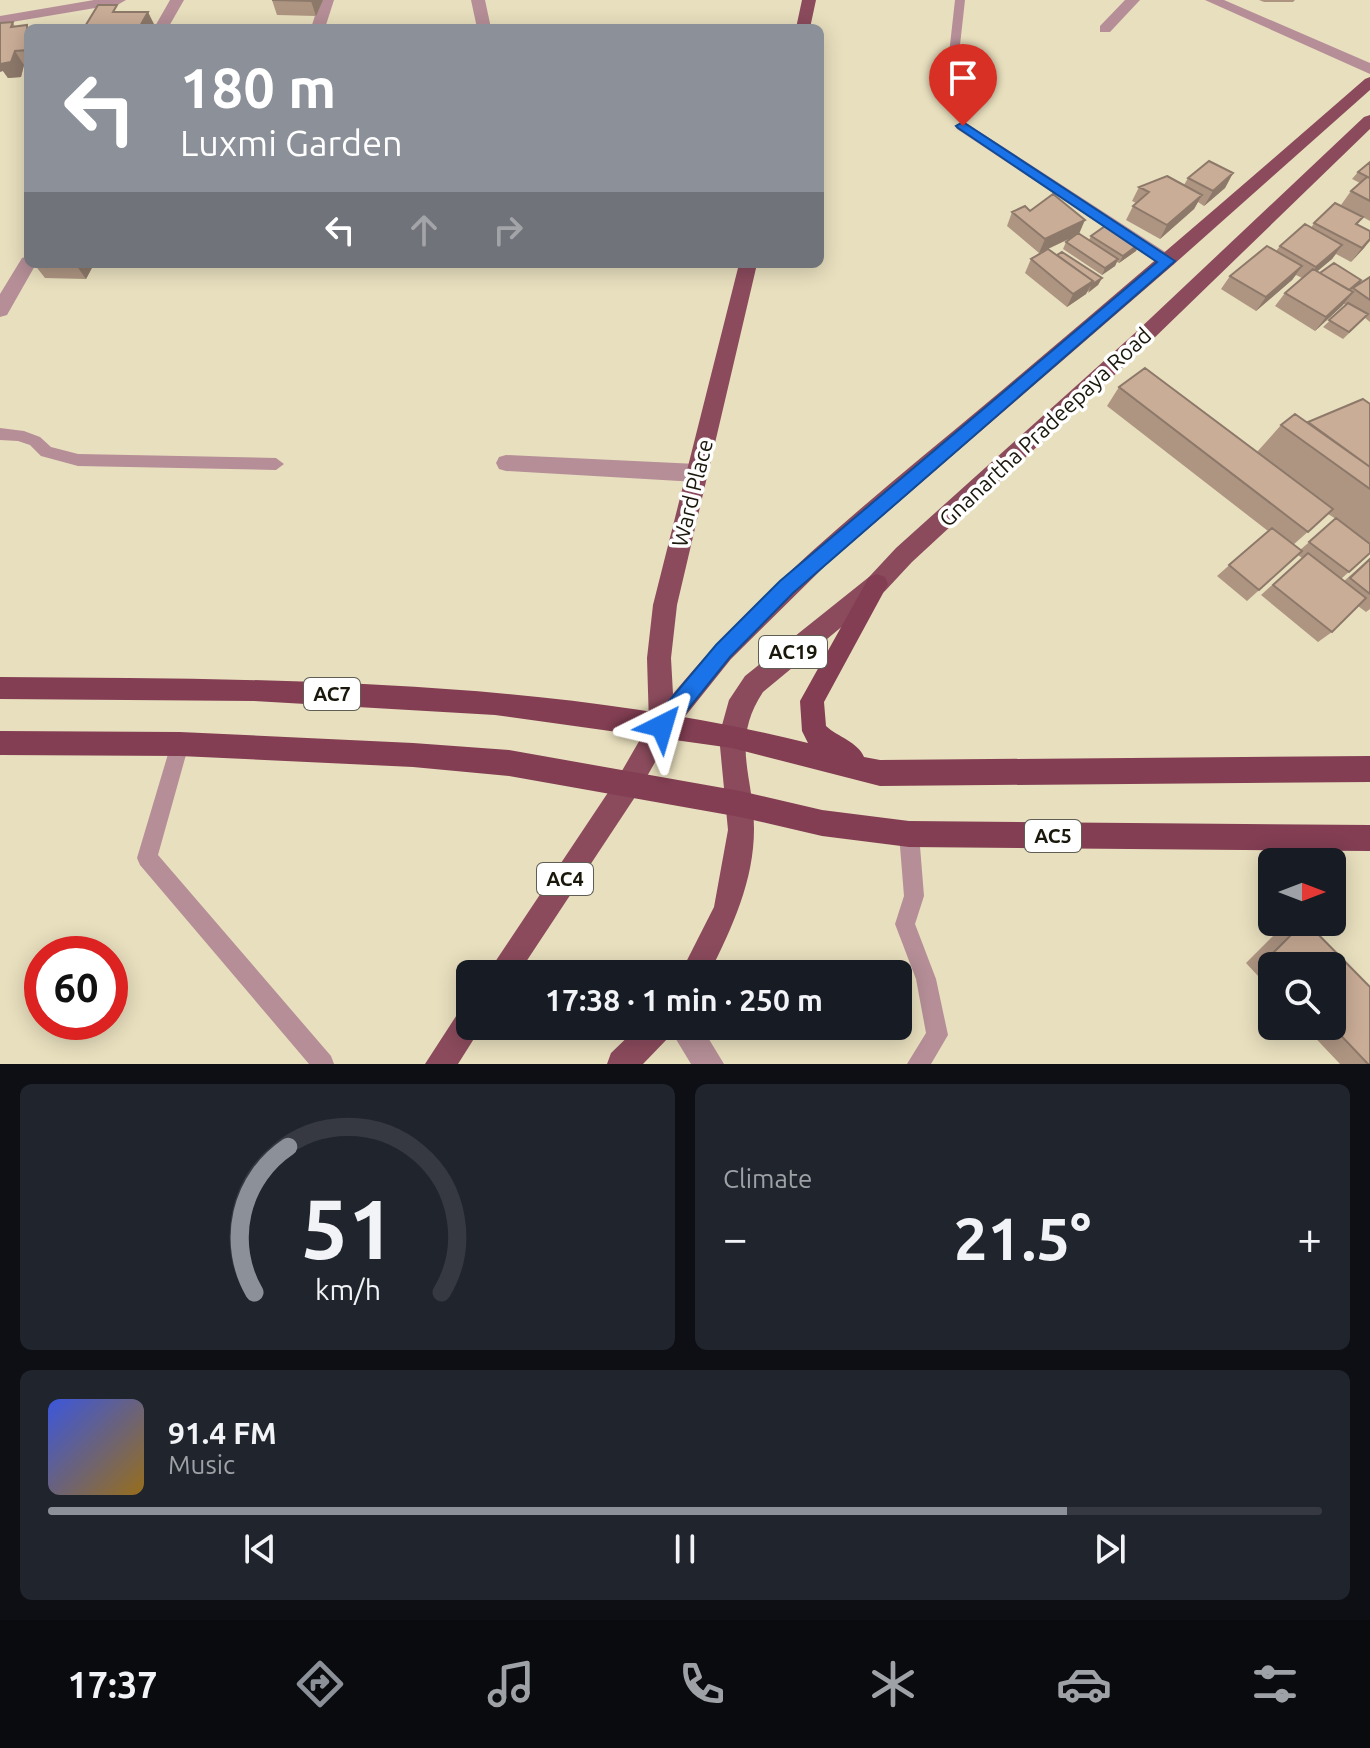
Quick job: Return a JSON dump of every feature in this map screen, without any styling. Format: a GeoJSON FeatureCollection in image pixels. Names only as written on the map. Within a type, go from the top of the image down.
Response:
{"type":"FeatureCollection","features":[{"type":"Feature","properties":{"kind":"highway"},"geometry":{"type":"LineString","coordinates":[[877,584],[812,701],[812,716],[814,731],[827,744],[880,773]]}},
{"type":"Feature","properties":{"kind":"highway","name":"AC7"},"geometry":{"type":"LineString","coordinates":[[0,688],[254,690],[495,703],[662,726]]}},
{"type":"Feature","properties":{"kind":"highway"},"geometry":{"type":"LineString","coordinates":[[662,726],[732,736],[880,773],[1370,769]]}},
{"type":"Feature","properties":{"kind":"highway"},"geometry":{"type":"LineString","coordinates":[[0,743],[180,744],[413,755],[509,763],[740,804]]}},
{"type":"Feature","properties":{"kind":"highway","name":"AC5"},"geometry":{"type":"LineString","coordinates":[[740,804],[849,827],[909,834],[1370,838]]}},
{"type":"Feature","properties":{"kind":"main road"},"geometry":{"type":"LineString","coordinates":[[804,24],[809,0]]}},
{"type":"Feature","properties":{"kind":"main road","name":"Gnanartha Pradeepaya Road"},"geometry":{"type":"LineString","coordinates":[[628,785],[662,726],[723,651],[797,578],[1167,261],[1370,82]]}},
{"type":"Feature","properties":{"kind":"main road","name":"Gnanartha Pradeepaya Road"},"geometry":{"type":"LineString","coordinates":[[732,736],[738,708],[754,684],[877,584],[904,555],[1131,348],[1370,120]]}},
{"type":"Feature","properties":{"kind":"main road","name":"Ward Place"},"geometry":{"type":"LineString","coordinates":[[662,726],[659,658],[665,605],[747,268]]}},
{"type":"Feature","properties":{"kind":"main road"},"geometry":{"type":"LineString","coordinates":[[701,960],[727,910],[741,830],[732,736]]}},
{"type":"Feature","properties":{"kind":"main road","name":"AC4"},"geometry":{"type":"LineString","coordinates":[[510,960],[628,785]]}},
{"type":"Feature","properties":{"kind":"main road"},"geometry":{"type":"LineString","coordinates":[[440,1064],[456,1040]]}},
{"type":"Feature","properties":{"kind":"main road"},"geometry":{"type":"LineString","coordinates":[[622,1064],[646,1040]]}},
{"type":"Feature","properties":{"kind":"street"},"geometry":{"type":"LineString","coordinates":[[0,20],[119,0]]}},
{"type":"Feature","properties":{"kind":"street"},"geometry":{"type":"LineString","coordinates":[[163,24],[177,0]]}},
{"type":"Feature","properties":{"kind":"street"},"geometry":{"type":"LineString","coordinates":[[319,24],[327,0]]}},
{"type":"Feature","properties":{"kind":"street"},"geometry":{"type":"LineString","coordinates":[[478,0],[483,24]]}},
{"type":"Feature","properties":{"kind":"street"},"geometry":{"type":"LineString","coordinates":[[1105,29],[1133,0]]}},
{"type":"Feature","properties":{"kind":"street"},"geometry":{"type":"LineString","coordinates":[[1212,0],[1370,69]]}},
{"type":"Feature","properties":{"kind":"street"},"geometry":{"type":"LineString","coordinates":[[963,126],[1167,261]]}},
{"type":"Feature","properties":{"kind":"street"},"geometry":{"type":"LineString","coordinates":[[0,310],[24,268]]}},
{"type":"Feature","properties":{"kind":"street"},"geometry":{"type":"LineString","coordinates":[[506,463],[697,473]]}},
{"type":"Feature","properties":{"kind":"street"},"geometry":{"type":"LineString","coordinates":[[693,1040],[709,1064]]}},
{"type":"Feature","properties":{"kind":"lane"},"geometry":{"type":"LineString","coordinates":[[953,63],[960,0]]}},
{"type":"Feature","properties":{"kind":"lane"},"geometry":{"type":"LineString","coordinates":[[0,434],[19,435],[35,441],[46,452],[78,460],[276,464]]}},
{"type":"Feature","properties":{"kind":"lane"},"geometry":{"type":"LineString","coordinates":[[180,744],[147,858],[323,1064]]}},
{"type":"Feature","properties":{"kind":"lane"},"geometry":{"type":"LineString","coordinates":[[909,834],[914,896],[905,924],[926,979],[937,1035],[918,1064]]}},
{"type":"Feature","properties":{"kind":"building"},"geometry":{"type":"Polygon","coordinates":[[[98,5],[117,5],[113,12],[148,12],[141,24],[86,24],[98,5]]]}},
{"type":"Feature","properties":{"kind":"building"},"geometry":{"type":"Polygon","coordinates":[[[13,22],[11,27],[24,25],[24,50],[15,51],[11,62],[0,64],[0,23],[13,22]]]}},
{"type":"Feature","properties":{"kind":"building"},"geometry":{"type":"Polygon","coordinates":[[[1209,161],[1233,173],[1213,191],[1188,178],[1209,161]]]}},
{"type":"Feature","properties":{"kind":"building"},"geometry":{"type":"Polygon","coordinates":[[[1370,162],[1370,178],[1358,172],[1370,162]]]}},
{"type":"Feature","properties":{"kind":"building"},"geometry":{"type":"Polygon","coordinates":[[[1167,176],[1202,195],[1167,225],[1133,206],[1149,192],[1139,187],[1167,176]]]}},
{"type":"Feature","properties":{"kind":"building"},"geometry":{"type":"Polygon","coordinates":[[[1367,177],[1370,178],[1370,201],[1351,191],[1367,177]]]}},
{"type":"Feature","properties":{"kind":"building"},"geometry":{"type":"Polygon","coordinates":[[[1053,194],[1085,220],[1045,239],[1012,212],[1025,206],[1030,211],[1053,194]]]}},
{"type":"Feature","properties":{"kind":"building"},"geometry":{"type":"Polygon","coordinates":[[[1335,203],[1363,217],[1356,224],[1370,231],[1370,239],[1362,248],[1314,223],[1335,203]]]}},
{"type":"Feature","properties":{"kind":"building"},"geometry":{"type":"Polygon","coordinates":[[[1108,224],[1139,244],[1123,256],[1091,236],[1108,224]]]}},
{"type":"Feature","properties":{"kind":"building"},"geometry":{"type":"Polygon","coordinates":[[[1305,224],[1342,245],[1316,267],[1280,246],[1305,224]]]}},
{"type":"Feature","properties":{"kind":"building"},"geometry":{"type":"Polygon","coordinates":[[[1078,233],[1118,259],[1105,268],[1066,242],[1078,233]]]}},
{"type":"Feature","properties":{"kind":"building"},"geometry":{"type":"Polygon","coordinates":[[[1267,246],[1302,266],[1266,297],[1230,276],[1267,246]]]}},
{"type":"Feature","properties":{"kind":"building"},"geometry":{"type":"Polygon","coordinates":[[[1048,249],[1093,281],[1073,294],[1031,259],[1048,249]]]}},
{"type":"Feature","properties":{"kind":"building"},"geometry":{"type":"Polygon","coordinates":[[[1062,252],[1102,278],[1091,285],[1093,281],[1057,255],[1062,252]]]}},
{"type":"Feature","properties":{"kind":"building"},"geometry":{"type":"Polygon","coordinates":[[[1334,263],[1361,280],[1349,290],[1320,273],[1334,263]]]}},
{"type":"Feature","properties":{"kind":"building"},"geometry":{"type":"Polygon","coordinates":[[[1313,269],[1353,292],[1326,317],[1285,293],[1313,269]]]}},
{"type":"Feature","properties":{"kind":"building"},"geometry":{"type":"Polygon","coordinates":[[[1370,277],[1370,300],[1353,288],[1370,277]]]}},
{"type":"Feature","properties":{"kind":"building"},"geometry":{"type":"Polygon","coordinates":[[[1348,303],[1368,314],[1349,332],[1329,320],[1348,303]]]}},
{"type":"Feature","properties":{"kind":"building"},"geometry":{"type":"Polygon","coordinates":[[[1145,368],[1333,509],[1308,532],[1119,387],[1145,368]]]}},
{"type":"Feature","properties":{"kind":"building"},"geometry":{"type":"Polygon","coordinates":[[[1363,399],[1370,404],[1370,467],[1308,422],[1363,399]]]}},
{"type":"Feature","properties":{"kind":"building"},"geometry":{"type":"Polygon","coordinates":[[[1295,414],[1370,467],[1370,489],[1281,425],[1295,414]]]}},
{"type":"Feature","properties":{"kind":"building"},"geometry":{"type":"Polygon","coordinates":[[[1336,518],[1370,544],[1370,553],[1349,572],[1309,542],[1336,518]]]}},
{"type":"Feature","properties":{"kind":"building"},"geometry":{"type":"Polygon","coordinates":[[[1272,528],[1302,551],[1259,590],[1229,565],[1272,528]]]}},
{"type":"Feature","properties":{"kind":"building"},"geometry":{"type":"Polygon","coordinates":[[[1308,553],[1366,598],[1332,632],[1273,585],[1308,553]]]}},
{"type":"Feature","properties":{"kind":"building"},"geometry":{"type":"Polygon","coordinates":[[[1370,559],[1370,594],[1350,578],[1370,559]]]}},
{"type":"Feature","properties":{"kind":"building"},"geometry":{"type":"Polygon","coordinates":[[[1290,936],[1320,936],[1336,952],[1274,952],[1290,936]]]}},
{"type":"Feature","properties":{"kind":"building"},"geometry":{"type":"Polygon","coordinates":[[[1346,963],[1370,987],[1368,1064],[1345,1040],[1346,963]]]}},
{"type":"Feature","properties":{"kind":"route"},"geometry":{"type":"LineString","coordinates":[[662,726],[723,651],[817,559],[1167,261],[963,126]]}}]}
